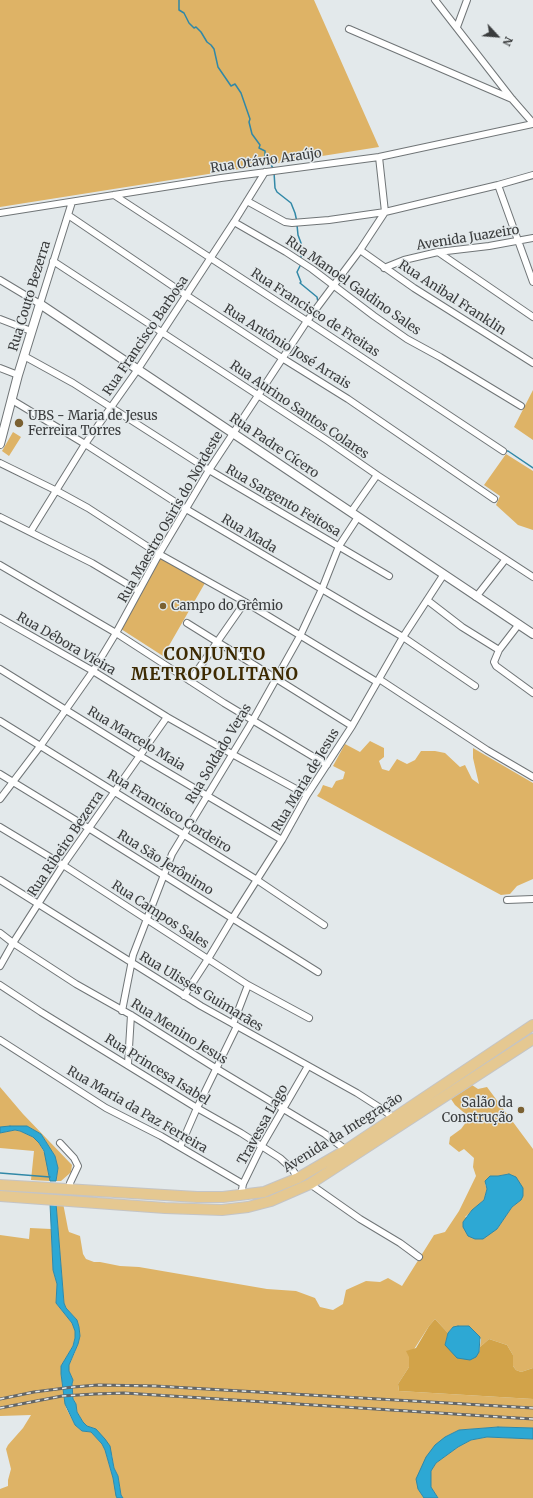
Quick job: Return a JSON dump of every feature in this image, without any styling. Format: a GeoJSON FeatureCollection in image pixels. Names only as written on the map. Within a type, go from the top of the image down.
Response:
{"type":"FeatureCollection","features":[{"type":"Feature","properties":{"kind":"main road","name":"Avenida da Integração"},"geometry":{"type":"LineString","coordinates":[[0,1185],[124,1191],[197,1197],[223,1197],[264,1192],[298,1178],[346,1150],[533,1025]]}},
{"type":"Feature","properties":{"kind":"main road","name":"Avenida da Integração"},"geometry":{"type":"LineString","coordinates":[[0,1196],[166,1208],[222,1210],[248,1207],[271,1201],[310,1184],[533,1039]]}},
{"type":"Feature","properties":{"kind":"main road"},"geometry":{"type":"LineString","coordinates":[[453,1078],[459,1087]]}},
{"type":"Feature","properties":{"kind":"main road"},"geometry":{"type":"LineString","coordinates":[[439,1087],[445,1096]]}},
{"type":"Feature","properties":{"kind":"street"},"geometry":{"type":"LineString","coordinates":[[434,0],[533,124]]}},
{"type":"Feature","properties":{"kind":"street"},"geometry":{"type":"LineString","coordinates":[[457,27],[467,0]]}},
{"type":"Feature","properties":{"kind":"street"},"geometry":{"type":"LineString","coordinates":[[349,29],[512,99]]}},
{"type":"Feature","properties":{"kind":"street","name":"Rua Otávio Araújo"},"geometry":{"type":"LineString","coordinates":[[0,213],[265,172],[379,157],[533,124]]}},
{"type":"Feature","properties":{"kind":"street"},"geometry":{"type":"LineString","coordinates":[[379,157],[385,212]]}},
{"type":"Feature","properties":{"kind":"street","name":"Rua Francisco Barbosa"},"geometry":{"type":"LineString","coordinates":[[31,531],[85,444],[163,332],[265,172]]}},
{"type":"Feature","properties":{"kind":"street"},"geometry":{"type":"LineString","coordinates":[[247,201],[280,220],[292,223],[329,220],[385,212],[498,185],[533,175]]}},
{"type":"Feature","properties":{"kind":"street"},"geometry":{"type":"LineString","coordinates":[[498,185],[533,282]]}},
{"type":"Feature","properties":{"kind":"street","name":"Rua Francisco de Freitas"},"geometry":{"type":"LineString","coordinates":[[114,195],[503,451]]}},
{"type":"Feature","properties":{"kind":"street","name":"Rua Couto Bezerra"},"geometry":{"type":"LineString","coordinates":[[0,444],[3,420],[12,400],[31,331],[72,202]]}},
{"type":"Feature","properties":{"kind":"street","name":"Rua Maestro Osiris do Nordeste"},"geometry":{"type":"LineString","coordinates":[[0,799],[14,783],[41,746],[93,671],[208,470],[307,321],[360,250],[385,212]]}},
{"type":"Feature","properties":{"kind":"street","name":"Rua Antônio José Arrais"},"geometry":{"type":"LineString","coordinates":[[68,215],[186,295],[348,399],[494,499]]}},
{"type":"Feature","properties":{"kind":"street","name":"Rua Manoel Galdino Sales"},"geometry":{"type":"LineString","coordinates":[[234,222],[312,269],[333,286],[407,339],[440,357],[521,406]]}},
{"type":"Feature","properties":{"kind":"street","name":"Avenida Juazeiro"},"geometry":{"type":"LineString","coordinates":[[384,268],[404,260],[438,252],[533,238]]}},
{"type":"Feature","properties":{"kind":"street","name":"Rua Anibal Franklin"},"geometry":{"type":"LineString","coordinates":[[360,250],[414,288],[533,363]]}},
{"type":"Feature","properties":{"kind":"street"},"geometry":{"type":"LineString","coordinates":[[438,252],[533,317]]}},
{"type":"Feature","properties":{"kind":"street","name":"Rua Aurino Santos Colares"},"geometry":{"type":"LineString","coordinates":[[53,261],[328,440],[377,475],[533,577]]}},
{"type":"Feature","properties":{"kind":"street","name":"Rua Padre Cícero"},"geometry":{"type":"LineString","coordinates":[[0,280],[40,304],[138,369],[533,634]]}},
{"type":"Feature","properties":{"kind":"street"},"geometry":{"type":"LineString","coordinates":[[0,319],[31,331]]}},
{"type":"Feature","properties":{"kind":"street","name":"Rua Sargento Feitosa"},"geometry":{"type":"LineString","coordinates":[[24,356],[73,383],[208,470],[389,576]]}},
{"type":"Feature","properties":{"kind":"street"},"geometry":{"type":"LineString","coordinates":[[0,368],[18,376]]}},
{"type":"Feature","properties":{"kind":"street","name":"Rua Mada"},"geometry":{"type":"LineString","coordinates":[[12,400],[85,444],[186,509],[403,637],[475,686]]}},
{"type":"Feature","properties":{"kind":"street"},"geometry":{"type":"LineString","coordinates":[[0,463],[88,508],[159,554],[245,602],[378,681],[533,777]]}},
{"type":"Feature","properties":{"kind":"street","name":"Rua Soldado Veras"},"geometry":{"type":"LineString","coordinates":[[122,1011],[133,955],[172,854],[253,720],[300,636],[322,589],[339,546],[377,475]]}},
{"type":"Feature","properties":{"kind":"street"},"geometry":{"type":"LineString","coordinates":[[0,517],[31,531],[92,563],[139,591]]}},
{"type":"Feature","properties":{"kind":"street"},"geometry":{"type":"LineString","coordinates":[[476,596],[505,560]]}},
{"type":"Feature","properties":{"kind":"street"},"geometry":{"type":"LineString","coordinates":[[0,565],[116,633],[190,681],[327,765]]}},
{"type":"Feature","properties":{"kind":"street","name":"Rua Maria de Jesus"},"geometry":{"type":"LineString","coordinates":[[184,996],[352,726],[403,637],[444,574]]}},
{"type":"Feature","properties":{"kind":"street"},"geometry":{"type":"LineString","coordinates":[[427,600],[462,627],[499,650]]}},
{"type":"Feature","properties":{"kind":"street"},"geometry":{"type":"LineString","coordinates":[[190,681],[245,602]]}},
{"type":"Feature","properties":{"kind":"street","name":"Rua Débora Vieira"},"geometry":{"type":"LineString","coordinates":[[0,618],[93,671],[167,717],[308,795]]}},
{"type":"Feature","properties":{"kind":"street"},"geometry":{"type":"LineString","coordinates":[[187,623],[352,726]]}},
{"type":"Feature","properties":{"kind":"street"},"geometry":{"type":"LineString","coordinates":[[519,624],[499,650],[494,662],[496,666],[533,692]]}},
{"type":"Feature","properties":{"kind":"street","name":"Rua Marcelo Maia"},"geometry":{"type":"LineString","coordinates":[[0,669],[140,756],[282,840]]}},
{"type":"Feature","properties":{"kind":"street","name":"Rua Ribeiro Bezerra"},"geometry":{"type":"LineString","coordinates":[[0,966],[63,865],[167,717]]}},
{"type":"Feature","properties":{"kind":"street","name":"Rua Francisco Cordeiro"},"geometry":{"type":"LineString","coordinates":[[0,721],[257,880],[324,925]]}},
{"type":"Feature","properties":{"kind":"street","name":"Rua São Jerônimo"},"geometry":{"type":"LineString","coordinates":[[0,774],[90,828],[318,972]]}},
{"type":"Feature","properties":{"kind":"street","name":"Rua Campos Sales"},"geometry":{"type":"LineString","coordinates":[[0,827],[63,865],[248,985],[309,1018]]}},
{"type":"Feature","properties":{"kind":"street","name":"Rua Ulisses Guimarães"},"geometry":{"type":"LineString","coordinates":[[0,880],[184,996],[363,1097],[394,1118]]}},
{"type":"Feature","properties":{"kind":"street"},"geometry":{"type":"LineString","coordinates":[[507,900],[533,899]]}},
{"type":"Feature","properties":{"kind":"street","name":"Rua Menino Jesus"},"geometry":{"type":"LineString","coordinates":[[0,933],[76,984],[122,1011],[131,1014],[217,1069],[325,1134],[346,1150]]}},
{"type":"Feature","properties":{"kind":"street","name":"Rua Princesa Isabel"},"geometry":{"type":"LineString","coordinates":[[0,985],[41,1012],[261,1146],[287,1164],[298,1178]]}},
{"type":"Feature","properties":{"kind":"street"},"geometry":{"type":"LineString","coordinates":[[180,1148],[197,1108],[217,1069],[235,1025],[248,985]]}},
{"type":"Feature","properties":{"kind":"street"},"geometry":{"type":"LineString","coordinates":[[128,1064],[131,1014]]}},
{"type":"Feature","properties":{"kind":"street","name":"Rua Maria da Paz Ferreira"},"geometry":{"type":"LineString","coordinates":[[0,1040],[106,1108],[243,1184]]}},
{"type":"Feature","properties":{"kind":"street","name":"Travessa Lago"},"geometry":{"type":"LineString","coordinates":[[241,1195],[243,1184],[261,1146],[308,1066]]}},
{"type":"Feature","properties":{"kind":"street"},"geometry":{"type":"LineString","coordinates":[[60,1143],[74,1158],[78,1166],[70,1183],[70,1189]]}},
{"type":"Feature","properties":{"kind":"street"},"geometry":{"type":"LineString","coordinates":[[310,1184],[360,1219],[400,1243],[419,1258]]}},
{"type":"Feature","properties":{"kind":"shaded area"},"geometry":{"type":"Polygon","coordinates":[[[0,0],[314,0],[379,147],[0,207],[0,0]]]}},
{"type":"Feature","properties":{"kind":"shaded area"},"geometry":{"type":"Polygon","coordinates":[[[533,390],[533,440],[514,427],[533,390]]]}},
{"type":"Feature","properties":{"kind":"shaded area"},"geometry":{"type":"Polygon","coordinates":[[[13,432],[21,437],[9,456],[2,451],[13,432]]]}},
{"type":"Feature","properties":{"kind":"shaded area"},"geometry":{"type":"Polygon","coordinates":[[[506,454],[533,471],[533,530],[518,525],[496,505],[500,496],[484,485],[506,454]]]}},
{"type":"Feature","properties":{"kind":"shaded area","name":"Campo do Grêmio"},"geometry":{"type":"Polygon","coordinates":[[[160,558],[205,583],[163,656],[121,629],[160,558]]]}},
{"type":"Feature","properties":{"kind":"shaded area"},"geometry":{"type":"Polygon","coordinates":[[[370,741],[384,748],[384,757],[379,761],[382,769],[389,771],[397,759],[407,764],[415,760],[421,751],[435,751],[445,753],[460,767],[465,765],[472,779],[479,784],[473,758],[473,748],[533,783],[533,879],[517,886],[510,894],[501,895],[317,796],[323,785],[332,788],[336,781],[343,779],[345,772],[333,766],[345,744],[360,752],[370,741]]]}},
{"type":"Feature","properties":{"kind":"shaded area"},"geometry":{"type":"Polygon","coordinates":[[[472,1085],[478,1089],[487,1087],[533,1149],[533,1368],[521,1372],[516,1370],[513,1366],[513,1355],[507,1345],[489,1339],[480,1347],[481,1339],[453,1327],[448,1333],[435,1319],[409,1357],[409,1367],[398,1384],[399,1391],[533,1399],[533,1428],[498,1427],[459,1430],[445,1437],[418,1489],[424,1498],[123,1498],[121,1495],[118,1476],[114,1468],[112,1455],[96,1429],[86,1426],[83,1422],[77,1412],[76,1404],[73,1399],[73,1380],[69,1371],[69,1365],[80,1336],[77,1320],[66,1308],[64,1303],[56,1203],[63,1203],[69,1232],[80,1236],[83,1254],[86,1259],[94,1262],[139,1267],[267,1289],[296,1291],[315,1298],[320,1307],[333,1310],[343,1304],[346,1290],[366,1281],[380,1282],[388,1278],[402,1286],[434,1235],[445,1232],[459,1211],[476,1176],[473,1167],[474,1158],[464,1149],[459,1152],[449,1144],[450,1137],[461,1129],[467,1121],[468,1116],[455,1105],[451,1099],[472,1085]],[[509,1174],[490,1176],[485,1184],[487,1189],[484,1200],[465,1217],[497,1229],[512,1207],[521,1200],[509,1174]]]}},
{"type":"Feature","properties":{"kind":"shaded area"},"geometry":{"type":"Polygon","coordinates":[[[0,1087],[23,1114],[72,1165],[71,1172],[61,1181],[56,1181],[58,1168],[55,1156],[41,1134],[27,1126],[0,1127],[0,1087]]]}},
{"type":"Feature","properties":{"kind":"shaded area"},"geometry":{"type":"Polygon","coordinates":[[[15,1130],[33,1137],[39,1143],[46,1156],[50,1181],[31,1180],[34,1151],[0,1148],[0,1133],[15,1130]]]}},
{"type":"Feature","properties":{"kind":"shaded area"},"geometry":{"type":"Polygon","coordinates":[[[30,1228],[51,1229],[53,1270],[57,1284],[56,1303],[72,1323],[75,1331],[73,1346],[61,1366],[66,1408],[75,1425],[82,1431],[91,1432],[102,1444],[113,1478],[117,1498],[0,1498],[0,1489],[8,1486],[11,1469],[6,1449],[23,1428],[31,1415],[0,1416],[0,1235],[29,1239],[30,1228]]]}},
{"type":"Feature","properties":{"kind":"shaded area"},"geometry":{"type":"Polygon","coordinates":[[[435,1319],[448,1333],[445,1345],[479,1352],[480,1347],[489,1339],[507,1345],[513,1355],[513,1366],[516,1370],[521,1372],[533,1368],[533,1399],[399,1391],[398,1384],[409,1367],[409,1357],[406,1351],[416,1348],[435,1319]]]}},
{"type":"Feature","properties":{"kind":"shaded area"},"geometry":{"type":"Polygon","coordinates":[[[487,1437],[533,1439],[533,1498],[438,1498],[431,1487],[430,1478],[431,1471],[436,1463],[458,1447],[471,1440],[487,1437]]]}},
{"type":"Feature","properties":{"kind":"water"},"geometry":{"type":"Polygon","coordinates":[[[27,1126],[41,1134],[55,1156],[58,1168],[56,1181],[50,1181],[44,1151],[33,1137],[15,1130],[0,1133],[0,1127],[27,1126]]]}},
{"type":"Feature","properties":{"kind":"water"},"geometry":{"type":"Polygon","coordinates":[[[509,1174],[516,1177],[523,1188],[523,1196],[521,1200],[512,1207],[497,1229],[483,1239],[475,1239],[468,1236],[463,1227],[463,1222],[472,1210],[484,1200],[487,1189],[485,1181],[490,1176],[509,1174]]]}},
{"type":"Feature","properties":{"kind":"water"},"geometry":{"type":"Polygon","coordinates":[[[50,1203],[56,1203],[64,1303],[66,1308],[77,1320],[79,1327],[80,1336],[78,1344],[69,1365],[69,1371],[73,1380],[73,1399],[76,1404],[77,1412],[83,1422],[87,1426],[96,1429],[110,1446],[114,1468],[118,1476],[121,1495],[123,1498],[117,1498],[116,1496],[113,1478],[102,1444],[91,1432],[82,1431],[75,1425],[65,1404],[61,1366],[73,1346],[75,1331],[72,1323],[56,1303],[57,1284],[53,1270],[50,1203]]]}},
{"type":"Feature","properties":{"kind":"water"},"geometry":{"type":"Polygon","coordinates":[[[469,1326],[480,1337],[479,1352],[476,1357],[470,1360],[457,1358],[445,1345],[448,1333],[453,1327],[469,1326]]]}},
{"type":"Feature","properties":{"kind":"water"},"geometry":{"type":"Polygon","coordinates":[[[498,1427],[533,1428],[533,1439],[487,1437],[471,1440],[458,1447],[436,1463],[431,1471],[431,1487],[438,1498],[424,1498],[418,1489],[416,1479],[426,1457],[435,1445],[445,1437],[459,1430],[498,1427]]]}},
{"type":"Feature","properties":{"kind":"waterway"},"geometry":{"type":"LineString","coordinates":[[179,0],[179,10],[184,13],[189,23],[201,32],[207,42],[214,49],[218,67],[231,86],[235,84],[241,93],[250,119],[249,122],[252,134],[260,145],[259,148],[265,151],[265,156],[273,168]]}},
{"type":"Feature","properties":{"kind":"waterway"},"geometry":{"type":"LineString","coordinates":[[274,172],[275,188],[277,192],[291,203],[297,222]]}},
{"type":"Feature","properties":{"kind":"waterway"},"geometry":{"type":"LineString","coordinates":[[297,225],[301,243],[301,260]]}},
{"type":"Feature","properties":{"kind":"waterway"},"geometry":{"type":"LineString","coordinates":[[301,264],[297,272],[301,282],[300,283],[317,297],[318,302]]}},
{"type":"Feature","properties":{"kind":"waterway"},"geometry":{"type":"LineString","coordinates":[[505,451],[508,451],[533,468]]}},
{"type":"Feature","properties":{"kind":"waterway"},"geometry":{"type":"LineString","coordinates":[[0,1173],[50,1177]]}},
{"type":"Feature","properties":{"kind":"railway"},"geometry":{"type":"LineString","coordinates":[[0,1399],[34,1392],[98,1385],[155,1386],[533,1408]]}},
{"type":"Feature","properties":{"kind":"railway"},"geometry":{"type":"LineString","coordinates":[[0,1408],[62,1396],[124,1393],[533,1419]]}},
{"type":"Feature","properties":{"kind":"place","name":"UBS - Maria de Jesus Ferreira Torres"},"geometry":{"type":"Point","coordinates":[19,423]}},
{"type":"Feature","properties":{"kind":"place","name":"Campo do Grêmio"},"geometry":{"type":"Point","coordinates":[163,606]}},
{"type":"Feature","properties":{"kind":"place","name":"Salão da Construção"},"geometry":{"type":"Point","coordinates":[521,1110]}},
{"type":"Feature","properties":{"kind":"district","name":"CONJUNTO METROPOLITANO"},"geometry":{"type":"Point","coordinates":[215,665]}}]}
